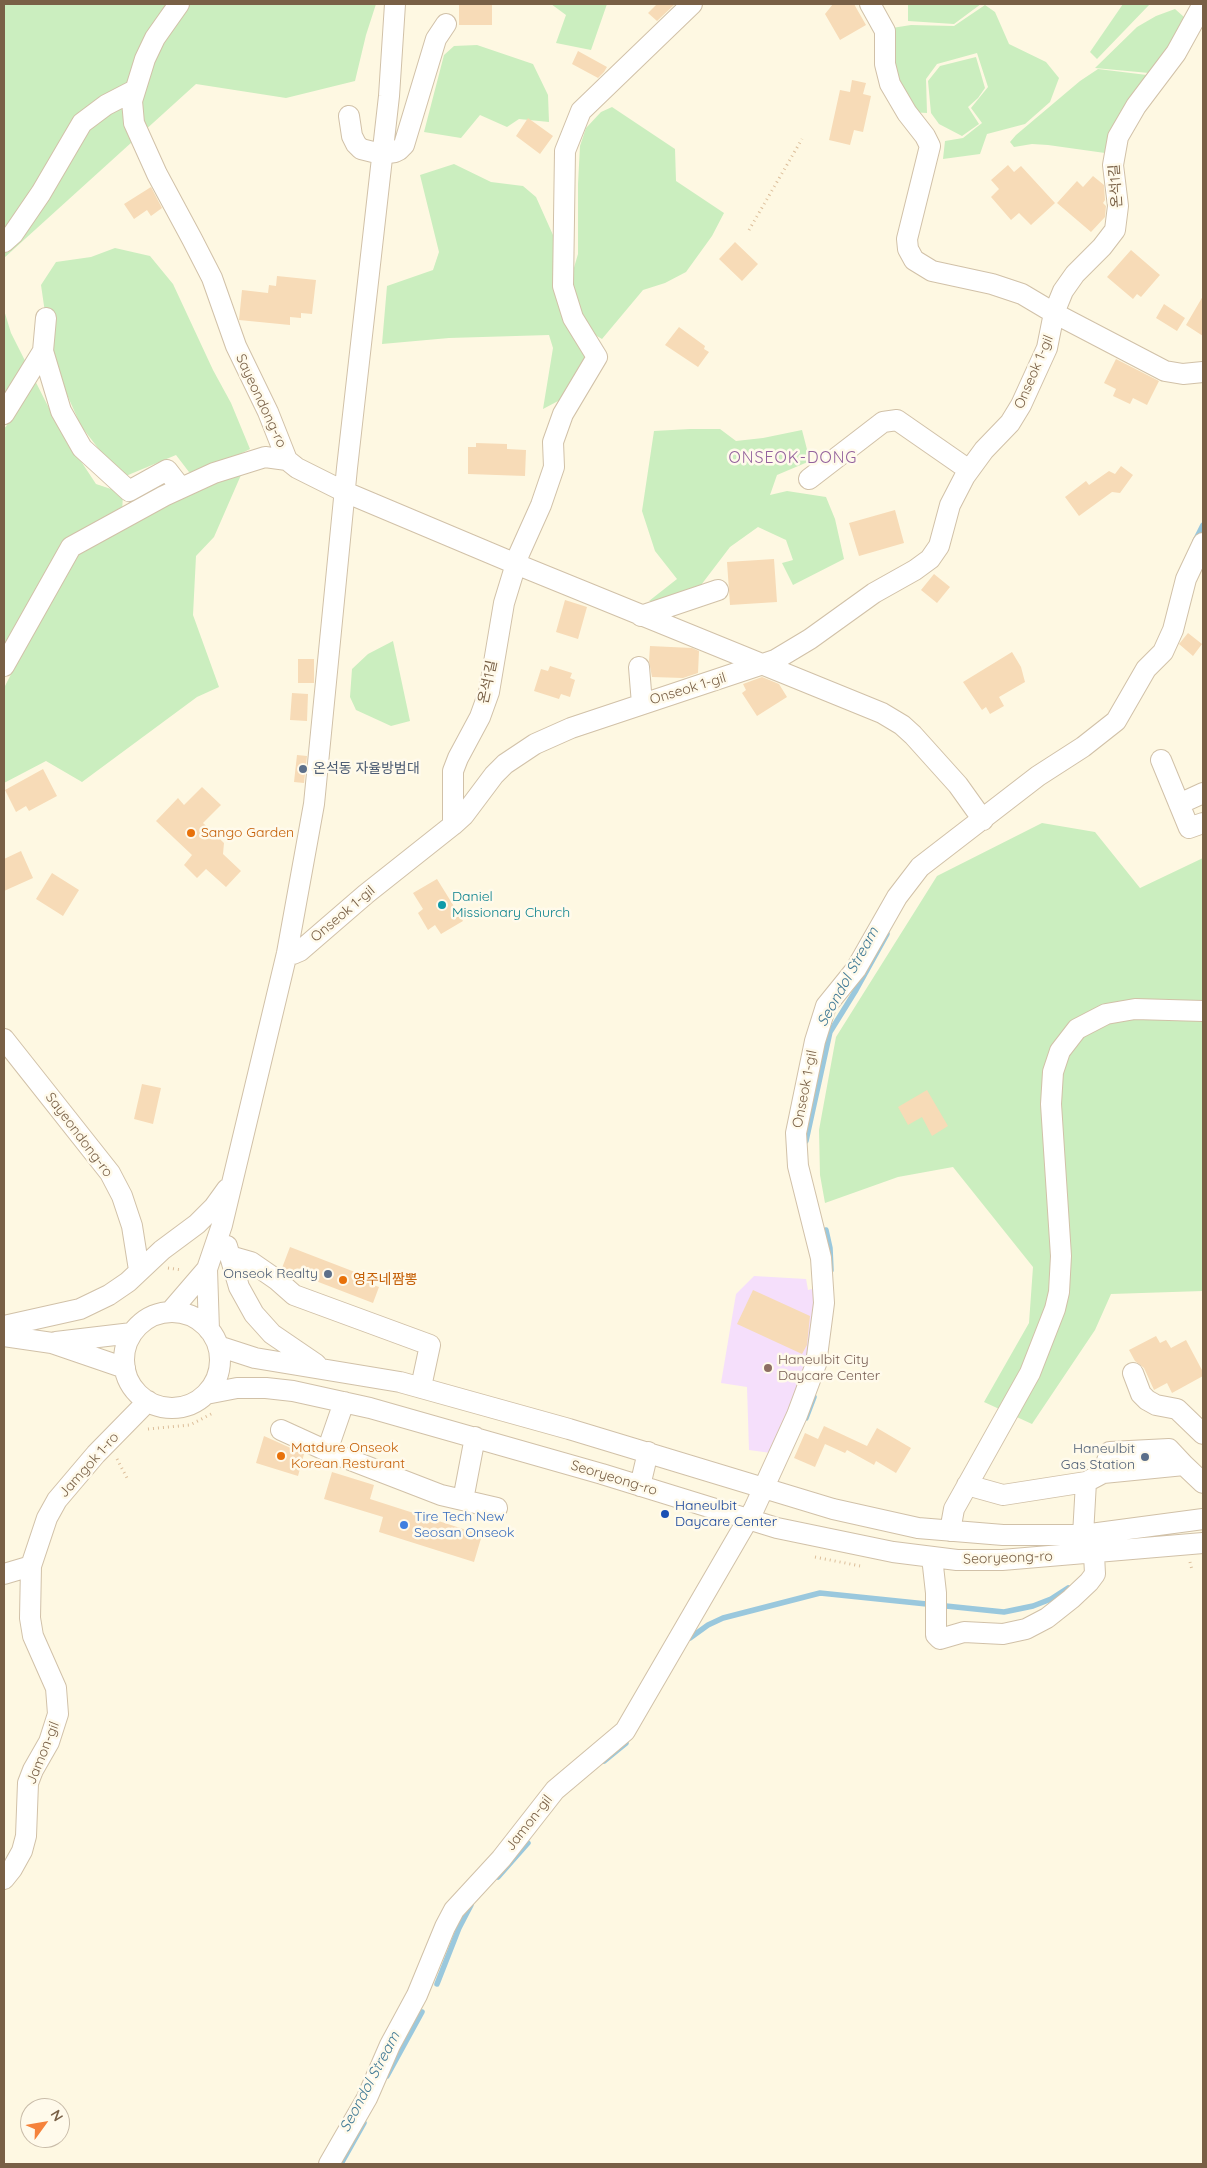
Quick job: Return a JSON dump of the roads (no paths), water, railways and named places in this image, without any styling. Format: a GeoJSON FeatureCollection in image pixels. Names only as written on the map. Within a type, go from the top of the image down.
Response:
{"type":"FeatureCollection","features":[{"type":"Feature","properties":{"kind":"street","name":"Sayeondong-ro"},"geometry":{"type":"LineString","coordinates":[[4,666],[71,547],[181,488],[214,473],[265,457],[287,460],[268,412],[236,346],[206,266],[146,152],[133,116],[132,101],[135,90],[155,38],[179,4]]}},
{"type":"Feature","properties":{"kind":"street"},"geometry":{"type":"LineString","coordinates":[[148,1401],[133,1386],[125,1368],[125,1350],[132,1334],[149,1317],[170,1312],[207,1269],[222,1225],[287,953],[314,804],[345,492],[389,96],[395,4]]}},
{"type":"Feature","properties":{"kind":"street","name":"온석1길"},"geometry":{"type":"LineString","coordinates":[[453,826],[453,771],[480,717],[489,692],[504,603],[516,564],[541,505],[554,467],[553,442],[563,414],[597,357],[573,318],[563,286],[565,151],[581,111],[692,4]]}},
{"type":"Feature","properties":{"kind":"street"},"geometry":{"type":"LineString","coordinates":[[870,4],[885,31],[886,64],[890,84],[902,106],[925,136],[930,146],[907,239],[911,256],[917,263],[932,270],[992,284],[1022,294],[1054,313],[1165,371],[1183,374],[1203,372]]}},
{"type":"Feature","properties":{"kind":"street","name":"온석1길"},"geometry":{"type":"LineString","coordinates":[[1054,313],[1071,279],[1102,247],[1115,230],[1118,206],[1114,160],[1120,133],[1136,106],[1176,53],[1203,4]]}},
{"type":"Feature","properties":{"kind":"street"},"geometry":{"type":"LineString","coordinates":[[349,116],[352,136],[358,146],[366,151],[382,154],[395,152],[404,145],[436,39],[446,24]]}},
{"type":"Feature","properties":{"kind":"street"},"geometry":{"type":"LineString","coordinates":[[4,242],[13,234],[41,193],[82,123],[106,105],[135,90]]}},
{"type":"Feature","properties":{"kind":"street","name":"Onseok 1-gil"},"geometry":{"type":"LineString","coordinates":[[287,953],[293,954],[300,951],[366,894],[453,826],[464,815],[494,775],[523,751],[549,736],[762,665],[791,651],[874,592],[927,562],[938,546],[950,505],[969,470],[984,450],[1010,423],[1021,405],[1047,348],[1054,313]]}},
{"type":"Feature","properties":{"kind":"street"},"geometry":{"type":"LineString","coordinates":[[46,318],[43,351],[61,410],[82,448],[129,491],[168,470],[181,488]]}},
{"type":"Feature","properties":{"kind":"street"},"geometry":{"type":"LineString","coordinates":[[4,414],[43,351]]}},
{"type":"Feature","properties":{"kind":"street"},"geometry":{"type":"LineString","coordinates":[[809,479],[882,422],[897,420],[969,470]]}},
{"type":"Feature","properties":{"kind":"street"},"geometry":{"type":"LineString","coordinates":[[287,460],[297,468],[345,492],[641,616],[873,709],[902,725],[950,776],[982,820]]}},
{"type":"Feature","properties":{"kind":"street","name":"Onseok 1-gil"},"geometry":{"type":"LineString","coordinates":[[757,1503],[812,1377],[819,1351],[824,1292],[821,1258],[800,1180],[796,1154],[798,1123],[821,1016],[829,1001],[860,963],[885,917],[913,874],[1038,776],[1083,747],[1116,721],[1146,669],[1164,652],[1173,630],[1186,579],[1203,543]]}},
{"type":"Feature","properties":{"kind":"street"},"geometry":{"type":"LineString","coordinates":[[641,616],[718,590]]}},
{"type":"Feature","properties":{"kind":"street"},"geometry":{"type":"LineString","coordinates":[[639,666],[642,704]]}},
{"type":"Feature","properties":{"kind":"street"},"geometry":{"type":"LineString","coordinates":[[1161,760],[1189,828],[1203,823]]}},
{"type":"Feature","properties":{"kind":"street"},"geometry":{"type":"LineString","coordinates":[[1179,804],[1203,793]]}},
{"type":"Feature","properties":{"kind":"street"},"geometry":{"type":"LineString","coordinates":[[950,1531],[954,1509],[1030,1373],[1055,1309],[1059,1292],[1061,1256],[1050,1104],[1053,1072],[1060,1051],[1077,1029],[1106,1014],[1135,1009],[1190,1009],[1203,1011]]}},
{"type":"Feature","properties":{"kind":"street","name":"Sayeondong-ro"},"geometry":{"type":"LineString","coordinates":[[4,1039],[110,1173],[122,1196],[132,1226],[139,1270]]}},
{"type":"Feature","properties":{"kind":"street"},"geometry":{"type":"LineString","coordinates":[[4,1326],[56,1316],[92,1304],[118,1290],[139,1270],[207,1215],[222,1196],[234,1176]]}},
{"type":"Feature","properties":{"kind":"street"},"geometry":{"type":"LineString","coordinates":[[222,1225],[239,1286],[247,1302],[262,1323],[285,1345],[324,1369]]}},
{"type":"Feature","properties":{"kind":"street"},"geometry":{"type":"LineString","coordinates":[[230,1256],[252,1262],[294,1294],[430,1345],[421,1388]]}},
{"type":"Feature","properties":{"kind":"street"},"geometry":{"type":"LineString","coordinates":[[206,1394],[215,1382],[219,1368],[207,1269]]}},
{"type":"Feature","properties":{"kind":"street","name":"Seoryeong-ro"},"geometry":{"type":"LineString","coordinates":[[170,1312],[190,1315],[214,1338],[255,1358],[400,1382],[648,1452],[835,1541],[932,1557],[1002,1560],[1094,1554],[1203,1542]]}},
{"type":"Feature","properties":{"kind":"street"},"geometry":{"type":"LineString","coordinates":[[52,1343],[132,1334]]}},
{"type":"Feature","properties":{"kind":"street"},"geometry":{"type":"LineString","coordinates":[[4,1336],[52,1343],[125,1368]]}},
{"type":"Feature","properties":{"kind":"street"},"geometry":{"type":"LineString","coordinates":[[1134,1373],[1142,1394],[1147,1400],[1156,1405],[1177,1409],[1203,1434]]}},
{"type":"Feature","properties":{"kind":"street","name":"Seoryeong-ro"},"geometry":{"type":"LineString","coordinates":[[148,1401],[168,1408],[182,1407],[195,1402],[206,1394],[225,1389],[261,1388],[293,1392],[344,1402],[475,1437],[640,1486],[757,1503],[841,1511],[910,1526],[950,1531],[1003,1535],[1083,1534],[1203,1519]]}},
{"type":"Feature","properties":{"kind":"street","name":"Jamgok 1-ro"},"geometry":{"type":"LineString","coordinates":[[31,1566],[47,1518],[57,1500],[96,1454],[148,1401]]}},
{"type":"Feature","properties":{"kind":"street"},"geometry":{"type":"LineString","coordinates":[[328,1451],[344,1402]]}},
{"type":"Feature","properties":{"kind":"street"},"geometry":{"type":"LineString","coordinates":[[281,1430],[328,1451],[441,1495],[497,1508]]}},
{"type":"Feature","properties":{"kind":"street"},"geometry":{"type":"LineString","coordinates":[[462,1500],[475,1437]]}},
{"type":"Feature","properties":{"kind":"street"},"geometry":{"type":"LineString","coordinates":[[640,1486],[648,1452]]}},
{"type":"Feature","properties":{"kind":"street"},"geometry":{"type":"LineString","coordinates":[[967,1485],[1003,1495],[1095,1478],[1184,1465],[1203,1483]]}},
{"type":"Feature","properties":{"kind":"street"},"geometry":{"type":"LineString","coordinates":[[1083,1534],[1095,1478]]}},
{"type":"Feature","properties":{"kind":"street","name":"Jamon-gil"},"geometry":{"type":"LineString","coordinates":[[329,2164],[367,2098],[390,2045],[417,1995],[454,1910],[501,1859],[555,1790],[625,1731],[757,1503]]}},
{"type":"Feature","properties":{"kind":"street"},"geometry":{"type":"LineString","coordinates":[[835,1541],[841,1511]]}},
{"type":"Feature","properties":{"kind":"street"},"geometry":{"type":"LineString","coordinates":[[932,1557],[936,1635],[940,1639],[964,1632],[1003,1634],[1026,1629],[1047,1618],[1071,1600],[1095,1574],[1094,1554]]}},
{"type":"Feature","properties":{"kind":"street"},"geometry":{"type":"LineString","coordinates":[[4,1574],[31,1566]]}},
{"type":"Feature","properties":{"kind":"street","name":"Jamon-gil"},"geometry":{"type":"LineString","coordinates":[[4,1879],[22,1852],[26,1836],[28,1783],[49,1742],[58,1714],[56,1688],[33,1636],[30,1618],[31,1566]]}},
{"type":"Feature","properties":{"kind":"waterway","name":"Seondol Stream"},"geometry":{"type":"LineString","coordinates":[[1195,541],[1203,525]]}},
{"type":"Feature","properties":{"kind":"waterway","name":"Seondol Stream"},"geometry":{"type":"LineString","coordinates":[[806,1141],[830,1032],[887,934]]}},
{"type":"Feature","properties":{"kind":"waterway","name":"Seondol Stream"},"geometry":{"type":"LineString","coordinates":[[826,1230],[830,1248],[831,1270]]}},
{"type":"Feature","properties":{"kind":"waterway","name":"Seondol Stream"},"geometry":{"type":"LineString","coordinates":[[806,1418],[814,1397]]}},
{"type":"Feature","properties":{"kind":"waterway"},"geometry":{"type":"LineString","coordinates":[[690,1638],[708,1625],[723,1618],[820,1593],[1004,1612],[1033,1606],[1051,1599],[1068,1588]]}},
{"type":"Feature","properties":{"kind":"waterway","name":"Seondol Stream"},"geometry":{"type":"LineString","coordinates":[[604,1761],[626,1743]]}},
{"type":"Feature","properties":{"kind":"waterway","name":"Seondol Stream"},"geometry":{"type":"LineString","coordinates":[[498,1877],[528,1843]]}},
{"type":"Feature","properties":{"kind":"waterway","name":"Seondol Stream"},"geometry":{"type":"LineString","coordinates":[[437,1984],[459,1928],[471,1905]]}},
{"type":"Feature","properties":{"kind":"waterway","name":"Seondol Stream"},"geometry":{"type":"LineString","coordinates":[[387,2076],[422,2012]]}},
{"type":"Feature","properties":{"kind":"waterway","name":"Seondol Stream"},"geometry":{"type":"LineString","coordinates":[[341,2164],[364,2123]]}},
{"type":"Feature","properties":{"kind":"place","name":"온석동 자율방범대"},"geometry":{"type":"Point","coordinates":[303,769]}},
{"type":"Feature","properties":{"kind":"place","name":"Sango Garden"},"geometry":{"type":"Point","coordinates":[191,833]}},
{"type":"Feature","properties":{"kind":"place","name":"Daniel Missionary Church"},"geometry":{"type":"Point","coordinates":[442,905]}},
{"type":"Feature","properties":{"kind":"place","name":"Onseok Realty"},"geometry":{"type":"Point","coordinates":[328,1274]}},
{"type":"Feature","properties":{"kind":"place","name":"영주네짬뽕"},"geometry":{"type":"Point","coordinates":[343,1280]}},
{"type":"Feature","properties":{"kind":"place","name":"Haneulbit City Daycare Center"},"geometry":{"type":"Point","coordinates":[768,1368]}},
{"type":"Feature","properties":{"kind":"place","name":"Matdure Onseok Korean Resturant"},"geometry":{"type":"Point","coordinates":[281,1456]}},
{"type":"Feature","properties":{"kind":"place","name":"Haneulbit Gas Station"},"geometry":{"type":"Point","coordinates":[1145,1457]}},
{"type":"Feature","properties":{"kind":"place","name":"Haneulbit Daycare Center"},"geometry":{"type":"Point","coordinates":[665,1514]}},
{"type":"Feature","properties":{"kind":"place","name":"Tire Tech New Seosan Onseok"},"geometry":{"type":"Point","coordinates":[404,1525]}},
{"type":"Feature","properties":{"kind":"district","name":"ONSEOK-DONG"},"geometry":{"type":"Point","coordinates":[793,458]}}]}
